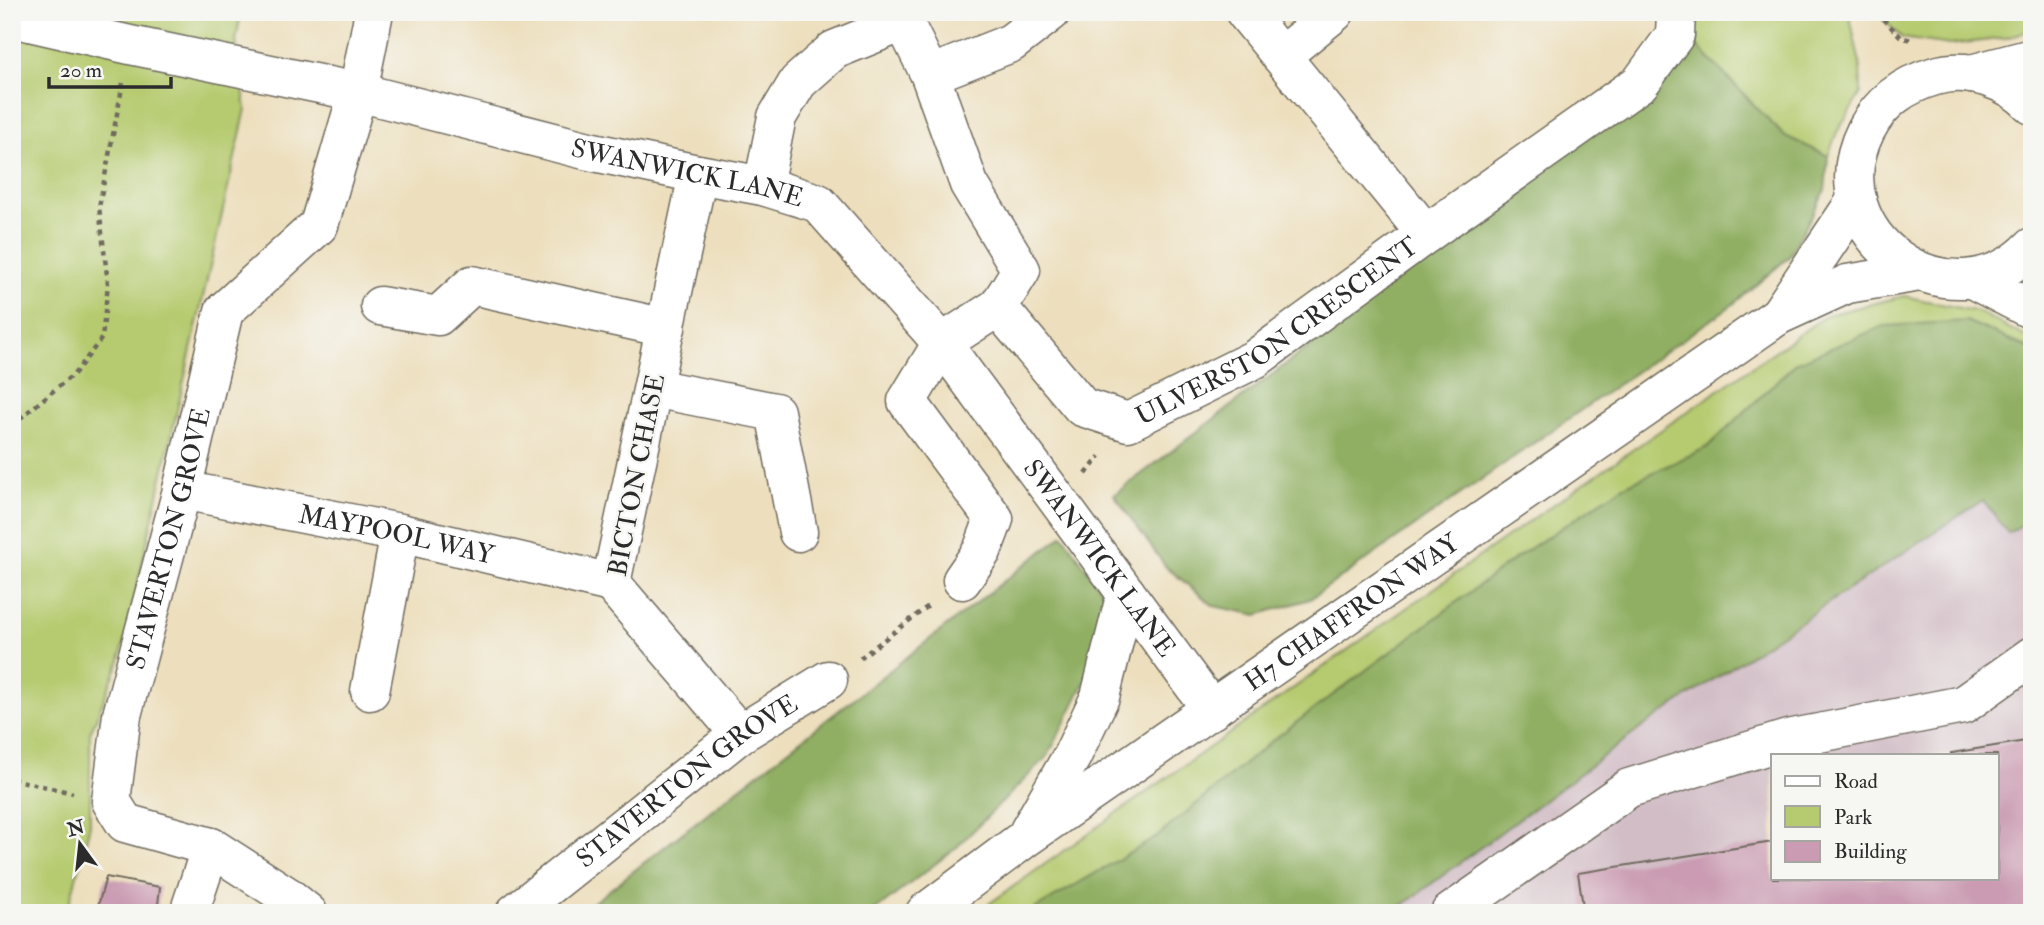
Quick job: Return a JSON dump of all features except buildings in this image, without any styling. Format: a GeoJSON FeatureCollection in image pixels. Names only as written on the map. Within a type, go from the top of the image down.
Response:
{"type":"FeatureCollection","features":[{"type":"Feature","properties":{"kind":"street"},"geometry":{"type":"LineString","coordinates":[[358,92],[374,12]]}},
{"type":"Feature","properties":{"kind":"street"},"geometry":{"type":"LineString","coordinates":[[930,75],[1011,43],[1051,12]]}},
{"type":"Feature","properties":{"kind":"street"},"geometry":{"type":"LineString","coordinates":[[1245,12],[1426,234]]}},
{"type":"Feature","properties":{"kind":"street"},"geometry":{"type":"LineString","coordinates":[[1281,56],[1335,12]]}},
{"type":"Feature","properties":{"kind":"street","name":"ULVERSTON CRESCENT"},"geometry":{"type":"LineString","coordinates":[[998,307],[1082,407],[1128,422],[1255,359],[1640,83],[1675,35],[1676,12]]}},
{"type":"Feature","properties":{"kind":"street"},"geometry":{"type":"LineString","coordinates":[[763,186],[777,117],[798,82],[834,50],[901,17],[930,75],[970,184],[1021,270],[998,307],[942,343],[907,401],[994,519],[982,551],[962,580]]}},
{"type":"Feature","properties":{"kind":"street","name":"SWANWICK LANE"},"geometry":{"type":"LineString","coordinates":[[12,18],[358,92],[589,151],[763,186],[818,203],[942,343],[1212,710]]}},
{"type":"Feature","properties":{"kind":"street"},"geometry":{"type":"LineString","coordinates":[[1971,74],[2032,58]]}},
{"type":"Feature","properties":{"kind":"street"},"geometry":{"type":"LineString","coordinates":[[2032,105],[2024,96],[1999,81],[1971,74],[1943,74],[1916,82],[1891,97],[1872,118],[1860,143],[1854,171],[1857,199],[1865,222],[1879,243],[1898,260],[1920,272],[1937,277],[1972,279],[1998,271],[2022,257],[2032,247]]}},
{"type":"Feature","properties":{"kind":"street","name":"STAVERTON GROVE"},"geometry":{"type":"LineString","coordinates":[[111,801],[122,715],[182,490],[224,311],[319,225],[358,92]]}},
{"type":"Feature","properties":{"kind":"street","name":"BICTON CHASE"},"geometry":{"type":"LineString","coordinates":[[698,174],[611,583],[740,734]]}},
{"type":"Feature","properties":{"kind":"street","name":"H7 CHAFFRON WAY"},"geometry":{"type":"LineString","coordinates":[[1779,315],[1857,199]]}},
{"type":"Feature","properties":{"kind":"street","name":"H7 CHAFFRON WAY"},"geometry":{"type":"LineString","coordinates":[[925,913],[1024,839],[1779,315],[1847,285],[1920,272]]}},
{"type":"Feature","properties":{"kind":"street"},"geometry":{"type":"LineString","coordinates":[[1972,279],[2032,310]]}},
{"type":"Feature","properties":{"kind":"street"},"geometry":{"type":"LineString","coordinates":[[380,306],[438,316],[472,285],[666,328]]}},
{"type":"Feature","properties":{"kind":"street"},"geometry":{"type":"LineString","coordinates":[[653,388],[775,412],[798,532]]}},
{"type":"Feature","properties":{"kind":"street","name":"MAYPOOL WAY"},"geometry":{"type":"LineString","coordinates":[[182,490],[400,533],[611,583]]}},
{"type":"Feature","properties":{"kind":"street"},"geometry":{"type":"LineString","coordinates":[[370,691],[400,533]]}},
{"type":"Feature","properties":{"kind":"street"},"geometry":{"type":"LineString","coordinates":[[1024,839],[1072,756],[1100,697],[1126,593]]}},
{"type":"Feature","properties":{"kind":"street"},"geometry":{"type":"LineString","coordinates":[[1450,913],[1629,788],[1788,739],[1964,705],[2032,656]]}},
{"type":"Feature","properties":{"kind":"street","name":"STAVERTON GROVE"},"geometry":{"type":"LineString","coordinates":[[516,913],[740,734],[828,680]]}},
{"type":"Feature","properties":{"kind":"street"},"geometry":{"type":"LineString","coordinates":[[111,801],[125,823],[211,847],[287,895],[308,913]]}},
{"type":"Feature","properties":{"kind":"street"},"geometry":{"type":"LineString","coordinates":[[189,913],[211,847]]}},
{"type":"Feature","properties":{"kind":"path"},"geometry":{"type":"LineString","coordinates":[[12,425],[75,373],[102,338],[108,284],[99,207],[130,45]]}},
{"type":"Feature","properties":{"kind":"path"},"geometry":{"type":"LineString","coordinates":[[828,680],[962,580]]}},
{"type":"Feature","properties":{"kind":"path"},"geometry":{"type":"LineString","coordinates":[[12,779],[111,801]]}},
{"type":"Feature","properties":{"kind":"shaded area"},"geometry":{"type":"Polygon","coordinates":[[[1983,500],[2008,533],[2032,519],[2032,913],[1392,913],[1648,723],[1983,500]]]}},
{"type":"Feature","properties":{"kind":"green space"},"geometry":{"type":"Polygon","coordinates":[[[15,12],[241,12],[236,41],[246,109],[120,660],[90,733],[90,825],[67,913],[12,913],[12,24],[15,12]]]}},
{"type":"Feature","properties":{"kind":"green space"},"geometry":{"type":"Polygon","coordinates":[[[1697,12],[1849,12],[1860,64],[1861,93],[1837,132],[1828,156],[1783,135],[1693,42],[1697,12]]]}},
{"type":"Feature","properties":{"kind":"green space"},"geometry":{"type":"Polygon","coordinates":[[[1876,12],[2032,12],[2032,29],[2006,38],[1950,45],[1902,38],[1876,12]]]}},
{"type":"Feature","properties":{"kind":"green space"},"geometry":{"type":"Polygon","coordinates":[[[1693,42],[1783,135],[1828,156],[1825,191],[1789,257],[1732,305],[1310,599],[1257,615],[1214,606],[1166,567],[1114,495],[1658,81],[1693,42]]]}},
{"type":"Feature","properties":{"kind":"green space"},"geometry":{"type":"Polygon","coordinates":[[[1904,296],[1978,312],[2032,340],[2032,350],[1966,321],[1797,362],[1708,447],[1624,486],[1513,560],[1273,740],[1157,837],[1028,913],[976,913],[1521,527],[1827,315],[1904,296]]]}},
{"type":"Feature","properties":{"kind":"green space"},"geometry":{"type":"Polygon","coordinates":[[[1966,321],[2032,350],[2032,519],[2008,533],[1983,500],[1648,723],[1392,913],[1028,913],[1157,837],[1273,740],[1513,560],[1624,486],[1708,447],[1797,362],[1884,326],[1966,321]]]}},
{"type":"Feature","properties":{"kind":"green space"},"geometry":{"type":"Polygon","coordinates":[[[1063,535],[1104,594],[1087,678],[1048,756],[957,847],[872,913],[580,913],[1063,535]]]}}]}
